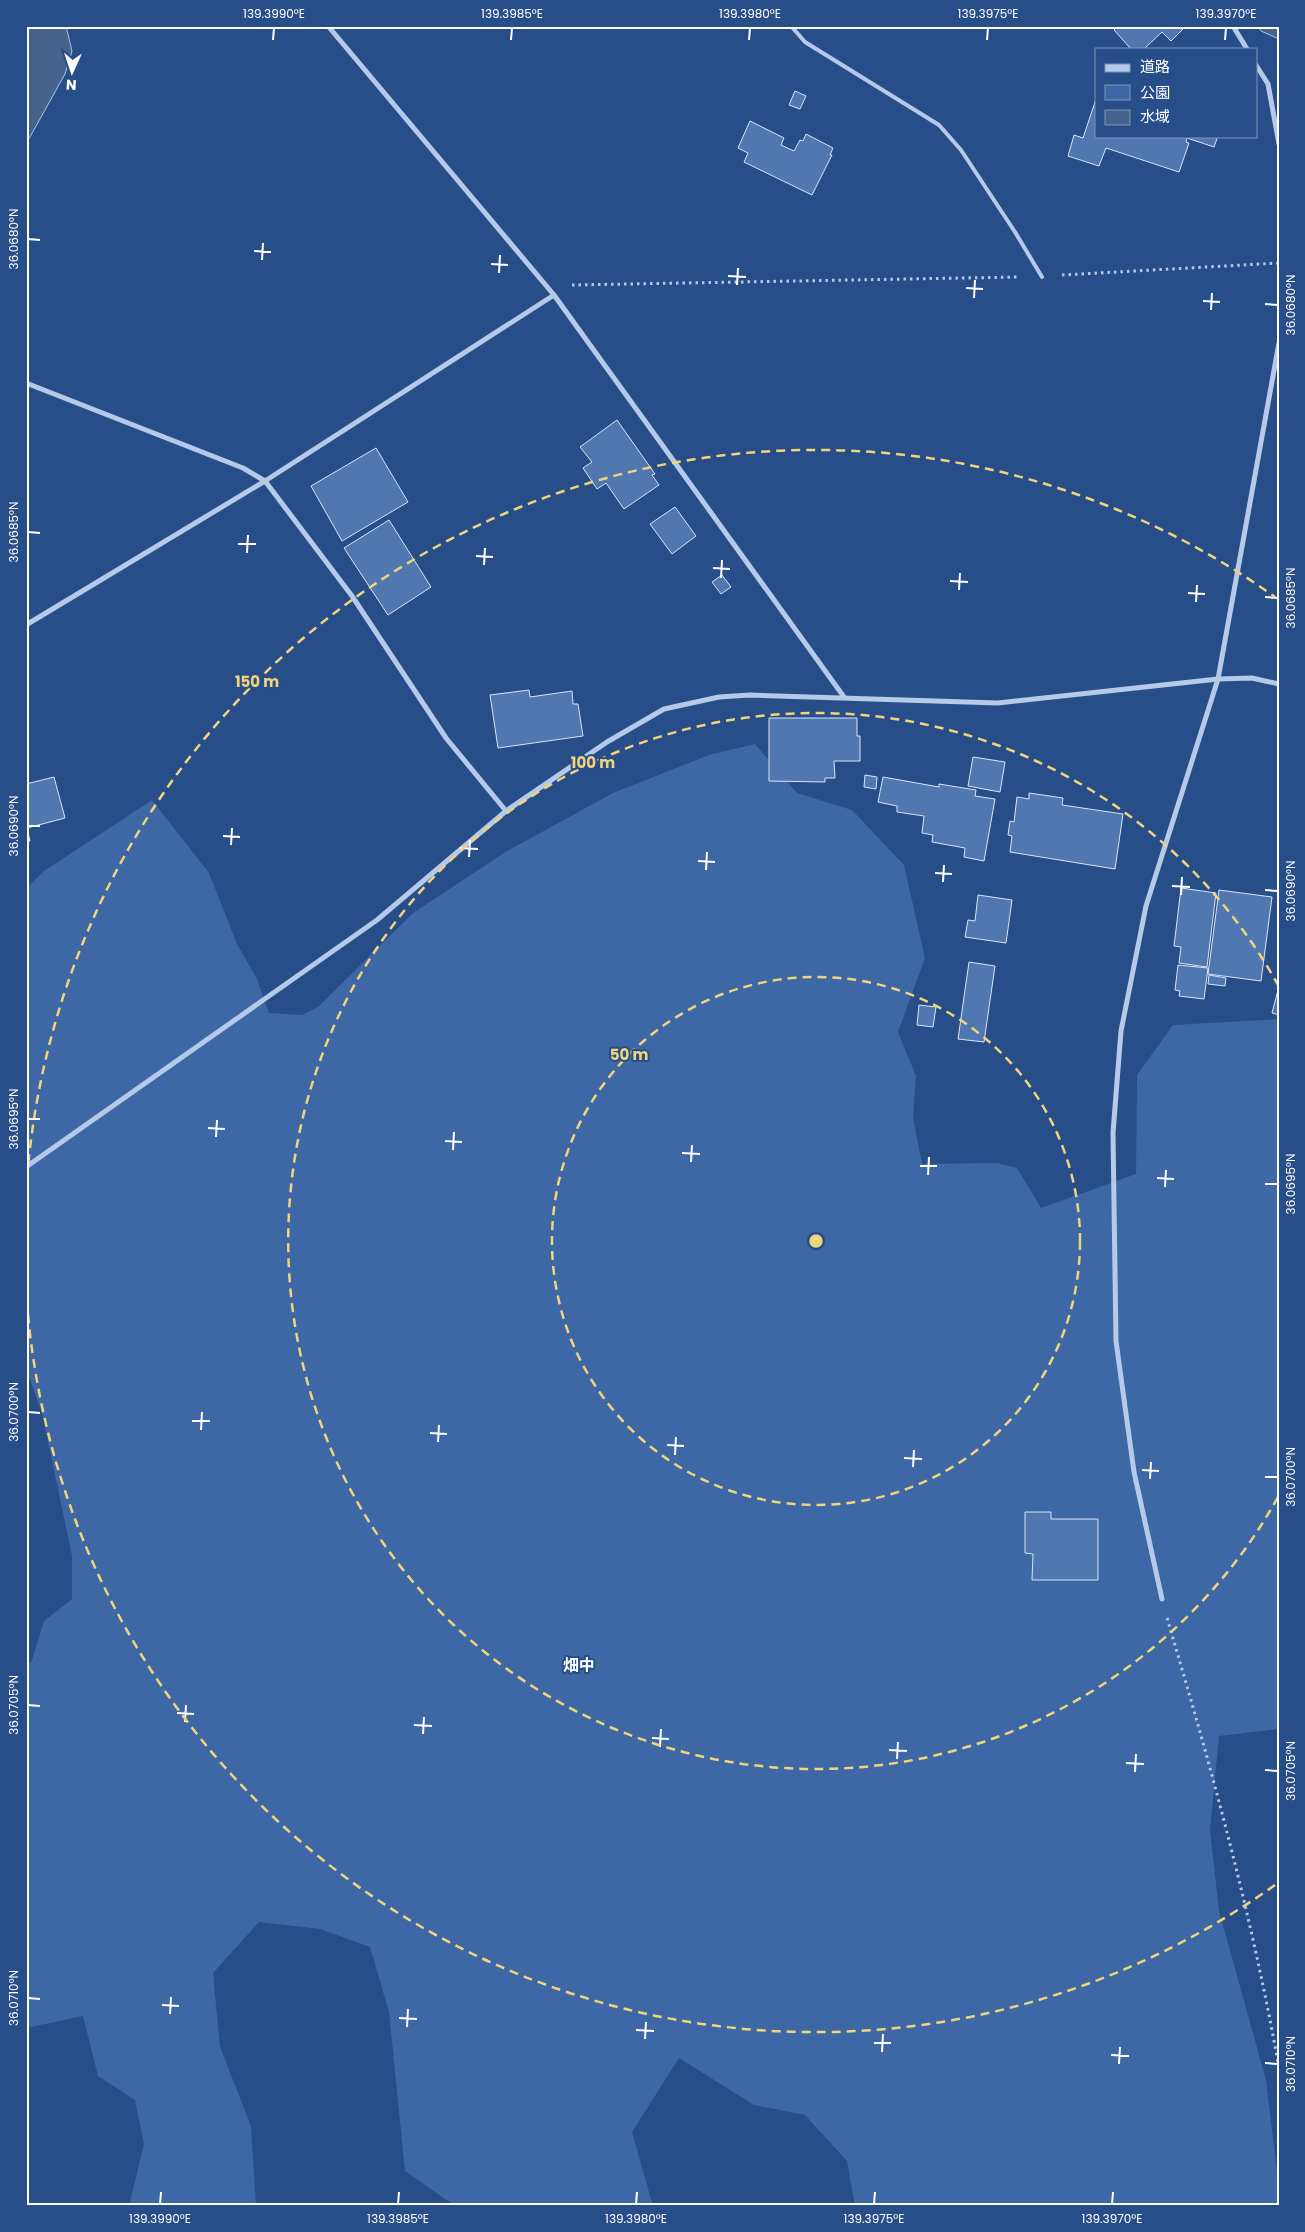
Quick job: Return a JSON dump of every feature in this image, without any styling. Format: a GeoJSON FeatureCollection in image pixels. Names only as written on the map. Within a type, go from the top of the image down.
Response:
{"type":"FeatureCollection","features":[{"type":"Feature","properties":{"kind":"street"},"geometry":{"type":"LineString","coordinates":[[328,26],[554,295],[844,697]]}},
{"type":"Feature","properties":{"kind":"street"},"geometry":{"type":"LineString","coordinates":[[1233,26],[1245,48]]}},
{"type":"Feature","properties":{"kind":"street"},"geometry":{"type":"LineString","coordinates":[[1258,68],[1268,84],[1279,144]]}},
{"type":"Feature","properties":{"kind":"street"},"geometry":{"type":"LineString","coordinates":[[26,625],[265,481],[554,295]]}},
{"type":"Feature","properties":{"kind":"street"},"geometry":{"type":"LineString","coordinates":[[1162,1598],[1134,1472],[1116,1340],[1113,1133],[1121,1031],[1137,942],[1146,906],[1218,679],[1279,343]]}},
{"type":"Feature","properties":{"kind":"street"},"geometry":{"type":"LineString","coordinates":[[26,383],[243,468],[265,481],[352,596],[446,738],[506,811]]}},
{"type":"Feature","properties":{"kind":"street"},"geometry":{"type":"LineString","coordinates":[[26,1167],[377,920],[506,811],[607,742],[664,710],[719,696],[844,697],[998,703],[1218,679],[1252,678],[1279,684]]}},
{"type":"Feature","properties":{"kind":"lane"},"geometry":{"type":"LineString","coordinates":[[791,26],[805,42],[939,125],[961,150],[1042,277]]}},
{"type":"Feature","properties":{"kind":"path"},"geometry":{"type":"LineString","coordinates":[[547,286],[1042,277],[1279,262]]}},
{"type":"Feature","properties":{"kind":"path"},"geometry":{"type":"LineString","coordinates":[[1162,1598],[1214,1778],[1271,2024],[1279,2068]]}},
{"type":"Feature","properties":{"kind":"green space"},"geometry":{"type":"Polygon","coordinates":[[[755,744],[797,793],[852,810],[904,865],[925,958],[898,1032],[916,1076],[913,1117],[922,1164],[997,1163],[1017,1168],[1041,1208],[1136,1174],[1137,1075],[1173,1025],[1279,1019],[1279,1729],[1219,1736],[1210,1830],[1219,1911],[1266,2080],[1279,2188],[1279,2206],[855,2206],[847,2161],[805,2115],[754,2105],[679,2058],[632,2132],[653,2206],[455,2206],[405,2171],[389,2012],[370,1947],[320,1929],[259,1922],[213,1973],[220,2047],[251,2126],[256,2206],[129,2206],[144,2144],[135,2100],[98,2076],[83,2016],[26,2028],[26,1663],[31,1663],[44,1621],[72,1599],[72,1556],[42,1413],[26,1368],[26,889],[44,871],[152,800],[209,873],[237,944],[257,979],[269,1013],[302,1015],[318,1007],[413,913],[507,851],[613,793],[709,755],[755,744]]]}},
{"type":"Feature","properties":{"kind":"water"},"geometry":{"type":"Polygon","coordinates":[[[27,26],[66,26],[72,51],[65,74],[26,144],[27,26]]]}},
{"type":"Feature","properties":{"kind":"water"},"geometry":{"type":"Polygon","coordinates":[[[1258,26],[1279,26],[1279,39],[1261,31],[1258,26]]]}},
{"type":"Feature","properties":{"kind":"building"},"geometry":{"type":"Polygon","coordinates":[[[1118,26],[1186,26],[1171,41],[1162,32],[1145,48],[1130,48],[1114,30],[1118,26]]]}},
{"type":"Feature","properties":{"kind":"building"},"geometry":{"type":"Polygon","coordinates":[[[795,91],[806,96],[800,109],[789,105],[795,91]]]}},
{"type":"Feature","properties":{"kind":"building"},"geometry":{"type":"Polygon","coordinates":[[[1095,102],[1095,138],[1187,138],[1186,142],[1189,143],[1179,172],[1106,148],[1099,166],[1068,156],[1074,135],[1083,138],[1095,102]]]}},
{"type":"Feature","properties":{"kind":"building"},"geometry":{"type":"Polygon","coordinates":[[[750,121],[784,138],[781,145],[794,151],[800,140],[803,141],[806,134],[833,148],[830,155],[832,155],[812,195],[744,162],[748,153],[738,148],[750,121]]]}},
{"type":"Feature","properties":{"kind":"building"},"geometry":{"type":"Polygon","coordinates":[[[1187,138],[1217,138],[1214,147],[1187,138]]]}},
{"type":"Feature","properties":{"kind":"building"},"geometry":{"type":"Polygon","coordinates":[[[617,420],[655,474],[652,475],[659,485],[624,509],[606,483],[597,489],[583,468],[592,462],[580,447],[617,420]]]}},
{"type":"Feature","properties":{"kind":"building"},"geometry":{"type":"Polygon","coordinates":[[[376,448],[408,502],[342,541],[311,486],[376,448]]]}},
{"type":"Feature","properties":{"kind":"building"},"geometry":{"type":"Polygon","coordinates":[[[675,507],[696,536],[672,554],[650,524],[675,507]]]}},
{"type":"Feature","properties":{"kind":"building"},"geometry":{"type":"Polygon","coordinates":[[[389,520],[431,587],[388,615],[344,548],[389,520]]]}},
{"type":"Feature","properties":{"kind":"building"},"geometry":{"type":"Polygon","coordinates":[[[722,575],[731,587],[721,594],[712,582],[722,575]]]}},
{"type":"Feature","properties":{"kind":"building"},"geometry":{"type":"Polygon","coordinates":[[[529,690],[530,697],[572,691],[573,704],[578,704],[583,736],[498,748],[490,695],[529,690]]]}},
{"type":"Feature","properties":{"kind":"building"},"geometry":{"type":"Polygon","coordinates":[[[769,718],[857,718],[857,736],[860,736],[860,761],[834,761],[835,778],[825,778],[825,782],[769,781],[769,718]]]}},
{"type":"Feature","properties":{"kind":"building"},"geometry":{"type":"Polygon","coordinates":[[[973,757],[1005,762],[1000,792],[968,786],[973,757]]]}},
{"type":"Feature","properties":{"kind":"building"},"geometry":{"type":"Polygon","coordinates":[[[865,775],[877,777],[876,789],[864,787],[865,775]]]}},
{"type":"Feature","properties":{"kind":"building"},"geometry":{"type":"Polygon","coordinates":[[[54,777],[65,818],[27,828],[30,841],[26,842],[26,784],[54,777]]]}},
{"type":"Feature","properties":{"kind":"building"},"geometry":{"type":"Polygon","coordinates":[[[883,777],[939,787],[939,784],[976,790],[975,796],[995,799],[984,861],[964,857],[965,848],[932,842],[933,835],[922,833],[924,816],[897,812],[897,806],[878,802],[883,777]]]}},
{"type":"Feature","properties":{"kind":"building"},"geometry":{"type":"Polygon","coordinates":[[[1029,793],[1063,798],[1062,805],[1123,814],[1115,869],[1010,852],[1012,836],[1008,835],[1010,821],[1014,822],[1017,797],[1029,799],[1029,793]]]}},
{"type":"Feature","properties":{"kind":"building"},"geometry":{"type":"Polygon","coordinates":[[[1181,888],[1216,893],[1207,967],[1179,963],[1181,947],[1174,946],[1181,888]]]}},
{"type":"Feature","properties":{"kind":"building"},"geometry":{"type":"Polygon","coordinates":[[[1219,890],[1272,897],[1261,981],[1208,974],[1219,890]]]}},
{"type":"Feature","properties":{"kind":"building"},"geometry":{"type":"Polygon","coordinates":[[[978,895],[1012,900],[1006,943],[965,937],[968,920],[975,921],[978,895]]]}},
{"type":"Feature","properties":{"kind":"building"},"geometry":{"type":"Polygon","coordinates":[[[969,962],[995,966],[984,1042],[958,1039],[969,962]]]}},
{"type":"Feature","properties":{"kind":"building"},"geometry":{"type":"Polygon","coordinates":[[[1178,965],[1208,968],[1204,999],[1179,996],[1180,991],[1175,990],[1178,965]]]}},
{"type":"Feature","properties":{"kind":"building"},"geometry":{"type":"Polygon","coordinates":[[[1209,975],[1226,978],[1225,986],[1208,984],[1209,975]]]}},
{"type":"Feature","properties":{"kind":"building"},"geometry":{"type":"Polygon","coordinates":[[[1279,986],[1279,1015],[1272,1013],[1279,986]]]}},
{"type":"Feature","properties":{"kind":"building"},"geometry":{"type":"Polygon","coordinates":[[[919,1005],[936,1007],[933,1027],[917,1025],[919,1005]]]}},
{"type":"Feature","properties":{"kind":"building"},"geometry":{"type":"Polygon","coordinates":[[[1025,1512],[1051,1512],[1051,1519],[1098,1519],[1098,1580],[1032,1580],[1033,1554],[1025,1553],[1025,1512]]]}},
{"type":"Feature","properties":{"kind":"district","name":"畑中"},"geometry":{"type":"Point","coordinates":[579,1665]}}]}
